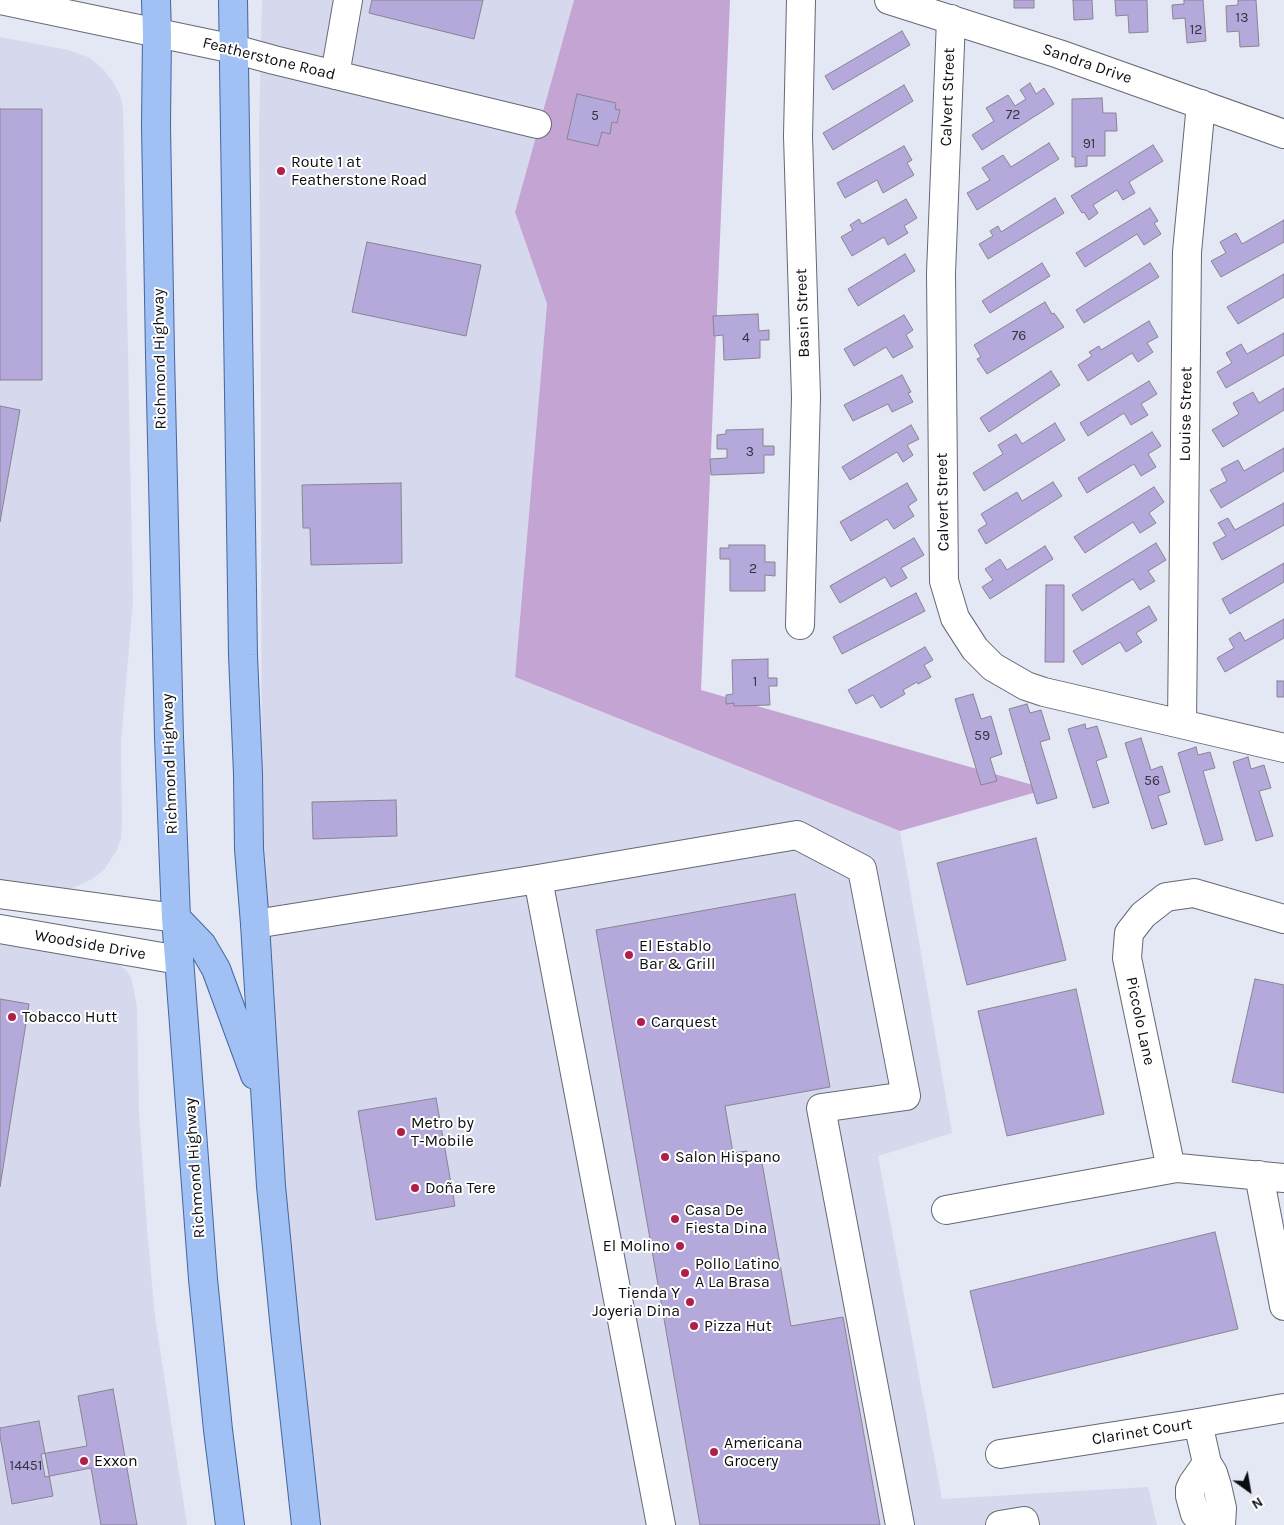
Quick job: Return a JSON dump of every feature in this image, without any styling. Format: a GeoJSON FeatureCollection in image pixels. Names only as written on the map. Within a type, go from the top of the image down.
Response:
{"type":"FeatureCollection","features":[{"type":"Feature","properties":{"kind":"main road","name":"Richmond Highway"},"geometry":{"type":"LineString","coordinates":[[156,0],[160,355],[169,737],[176,918],[204,1287],[218,1430],[230,1525]]}},
{"type":"Feature","properties":{"kind":"main road"},"geometry":{"type":"LineString","coordinates":[[233,0],[243,655],[249,848],[271,1186],[306,1525]]}},
{"type":"Feature","properties":{"kind":"main road"},"geometry":{"type":"LineString","coordinates":[[176,918],[202,945],[216,969],[265,1104]]}},
{"type":"Feature","properties":{"kind":"street","name":"Featherstone Road"},"geometry":{"type":"LineString","coordinates":[[0,0],[234,49],[537,124]]}},
{"type":"Feature","properties":{"kind":"street"},"geometry":{"type":"LineString","coordinates":[[335,75],[348,0]]}},
{"type":"Feature","properties":{"kind":"street","name":"Basin Street"},"geometry":{"type":"LineString","coordinates":[[800,625],[806,397],[798,136],[801,0]]}},
{"type":"Feature","properties":{"kind":"street","name":"Sandra Drive"},"geometry":{"type":"LineString","coordinates":[[889,0],[1059,54],[1284,134]]}},
{"type":"Feature","properties":{"kind":"street","name":"Calvert Street"},"geometry":{"type":"LineString","coordinates":[[951,19],[941,273],[944,581],[955,618],[975,649],[993,667],[1026,686],[1044,692],[1284,748]]}},
{"type":"Feature","properties":{"kind":"street","name":"Louise Street"},"geometry":{"type":"LineString","coordinates":[[1182,724],[1188,252],[1201,104]]}},
{"type":"Feature","properties":{"kind":"street"},"geometry":{"type":"LineString","coordinates":[[255,924],[797,835],[862,869],[906,1096],[820,1108],[900,1525]]}},
{"type":"Feature","properties":{"kind":"street"},"geometry":{"type":"LineString","coordinates":[[538,879],[661,1525]]}},
{"type":"Feature","properties":{"kind":"street","name":"Piccolo Lane"},"geometry":{"type":"LineString","coordinates":[[1171,1169],[1127,958],[1129,933],[1143,914],[1166,897],[1194,893],[1284,919]]}},
{"type":"Feature","properties":{"kind":"street"},"geometry":{"type":"LineString","coordinates":[[0,894],[176,918]]}},
{"type":"Feature","properties":{"kind":"street","name":"Woodside Drive"},"geometry":{"type":"LineString","coordinates":[[0,929],[180,960]]}},
{"type":"Feature","properties":{"kind":"street"},"geometry":{"type":"LineString","coordinates":[[946,1210],[1178,1168],[1271,1177],[1284,1306]]}},
{"type":"Feature","properties":{"kind":"street","name":"Clarinet Court"},"geometry":{"type":"LineString","coordinates":[[1000,1454],[1284,1408]]}},
{"type":"Feature","properties":{"kind":"street"},"geometry":{"type":"LineString","coordinates":[[1198,1423],[1207,1463],[1213,1473],[1222,1508],[1221,1525]]}},
{"type":"Feature","properties":{"kind":"street"},"geometry":{"type":"LineString","coordinates":[[1205,1525],[1194,1514],[1190,1489],[1207,1463]]}},
{"type":"Feature","properties":{"kind":"street"},"geometry":{"type":"LineString","coordinates":[[1000,1525],[1024,1521],[1025,1525]]}},
{"type":"Feature","properties":{"kind":"shaded area"},"geometry":{"type":"Polygon","coordinates":[[[262,0],[574,0],[515,212],[547,304],[515,677],[900,831],[952,1133],[878,1156],[942,1499],[1148,1487],[1157,1525],[315,1525],[262,1045],[259,132],[262,0]]]}},
{"type":"Feature","properties":{"kind":"shaded area"},"geometry":{"type":"Polygon","coordinates":[[[574,0],[730,0],[701,690],[1047,789],[900,831],[515,677],[547,304],[515,212],[574,0]]]}},
{"type":"Feature","properties":{"kind":"shaded area"},"geometry":{"type":"Polygon","coordinates":[[[0,37],[68,50],[90,58],[103,69],[113,82],[120,95],[123,108],[133,601],[121,741],[121,838],[117,850],[104,870],[92,879],[66,890],[0,882],[0,37]]]}},
{"type":"Feature","properties":{"kind":"shaded area"},"geometry":{"type":"Polygon","coordinates":[[[0,940],[114,961],[126,970],[131,978],[137,1007],[139,1113],[155,1317],[187,1525],[0,1525],[0,940]]]}},
{"type":"Feature","properties":{"kind":"building"},"geometry":{"type":"Polygon","coordinates":[[[372,0],[483,0],[474,39],[369,13],[372,0]]]}},
{"type":"Feature","properties":{"kind":"building"},"geometry":{"type":"Polygon","coordinates":[[[1014,0],[1034,0],[1034,8],[1014,8],[1014,0]]]}},
{"type":"Feature","properties":{"kind":"building"},"geometry":{"type":"Polygon","coordinates":[[[1073,0],[1092,0],[1093,19],[1074,20],[1073,0]]]}},
{"type":"Feature","properties":{"kind":"building"},"geometry":{"type":"Polygon","coordinates":[[[1115,0],[1147,0],[1148,32],[1129,33],[1128,15],[1116,16],[1115,0]]]}},
{"type":"Feature","properties":{"kind":"building"},"geometry":{"type":"Polygon","coordinates":[[[1184,0],[1203,0],[1206,41],[1187,43],[1185,18],[1173,19],[1172,5],[1184,4],[1184,0]]]}},
{"type":"Feature","properties":{"kind":"building"},"geometry":{"type":"Polygon","coordinates":[[[1238,0],[1256,0],[1259,46],[1240,47],[1239,31],[1227,32],[1226,6],[1238,5],[1238,0]]]}},
{"type":"Feature","properties":{"kind":"building"},"geometry":{"type":"Polygon","coordinates":[[[902,31],[910,45],[833,90],[825,76],[902,31]]]}},
{"type":"Feature","properties":{"kind":"building"},"geometry":{"type":"Polygon","coordinates":[[[1030,83],[1036,94],[1044,88],[1054,104],[982,150],[972,135],[994,121],[986,108],[1008,95],[1015,106],[1026,99],[1020,90],[1030,83]]]}},
{"type":"Feature","properties":{"kind":"building"},"geometry":{"type":"Polygon","coordinates":[[[904,85],[913,101],[833,150],[823,133],[904,85]]]}},
{"type":"Feature","properties":{"kind":"building"},"geometry":{"type":"Polygon","coordinates":[[[577,94],[616,103],[615,109],[620,110],[617,123],[612,122],[610,134],[602,132],[598,146],[567,139],[577,94]]]}},
{"type":"Feature","properties":{"kind":"building"},"geometry":{"type":"Polygon","coordinates":[[[1102,98],[1103,113],[1116,113],[1117,131],[1105,131],[1105,156],[1087,156],[1087,166],[1075,167],[1075,157],[1072,157],[1072,99],[1102,98]]]}},
{"type":"Feature","properties":{"kind":"building"},"geometry":{"type":"Polygon","coordinates":[[[0,109],[42,109],[42,380],[0,380],[0,109]]]}},
{"type":"Feature","properties":{"kind":"building"},"geometry":{"type":"Polygon","coordinates":[[[1049,143],[1059,159],[977,210],[967,193],[990,180],[982,168],[1003,155],[1011,167],[1049,143]]]}},
{"type":"Feature","properties":{"kind":"building"},"geometry":{"type":"Polygon","coordinates":[[[1153,145],[1163,161],[1129,182],[1135,193],[1123,200],[1117,190],[1093,205],[1098,213],[1089,220],[1071,196],[1153,145]]]}},
{"type":"Feature","properties":{"kind":"building"},"geometry":{"type":"Polygon","coordinates":[[[904,146],[912,160],[907,163],[914,175],[883,193],[877,180],[845,198],[837,183],[904,146]]]}},
{"type":"Feature","properties":{"kind":"building"},"geometry":{"type":"Polygon","coordinates":[[[1055,198],[1064,213],[988,259],[979,244],[993,236],[990,231],[998,226],[1001,232],[1055,198]]]}},
{"type":"Feature","properties":{"kind":"building"},"geometry":{"type":"Polygon","coordinates":[[[906,199],[917,218],[904,226],[908,233],[888,245],[884,237],[852,256],[841,237],[853,230],[850,225],[859,219],[862,224],[906,199]]]}},
{"type":"Feature","properties":{"kind":"building"},"geometry":{"type":"Polygon","coordinates":[[[1150,208],[1158,221],[1154,223],[1161,234],[1144,245],[1137,234],[1085,267],[1076,253],[1150,208]]]}},
{"type":"Feature","properties":{"kind":"building"},"geometry":{"type":"Polygon","coordinates":[[[1284,220],[1284,242],[1221,277],[1211,261],[1226,253],[1220,242],[1236,233],[1242,244],[1284,220]]]}},
{"type":"Feature","properties":{"kind":"building"},"geometry":{"type":"Polygon","coordinates":[[[367,242],[481,265],[466,336],[352,312],[367,242]]]}},
{"type":"Feature","properties":{"kind":"building"},"geometry":{"type":"Polygon","coordinates":[[[905,254],[915,271],[858,306],[848,289],[905,254]]]}},
{"type":"Feature","properties":{"kind":"building"},"geometry":{"type":"Polygon","coordinates":[[[1042,263],[1050,276],[990,313],[982,301],[1042,263]]]}},
{"type":"Feature","properties":{"kind":"building"},"geometry":{"type":"Polygon","coordinates":[[[1150,263],[1159,277],[1084,323],[1076,310],[1150,263]]]}},
{"type":"Feature","properties":{"kind":"building"},"geometry":{"type":"Polygon","coordinates":[[[1284,274],[1284,297],[1238,324],[1227,307],[1284,274]]]}},
{"type":"Feature","properties":{"kind":"building"},"geometry":{"type":"Polygon","coordinates":[[[1045,302],[1052,314],[1054,313],[1064,327],[987,374],[977,359],[981,357],[974,345],[1045,302]]]}},
{"type":"Feature","properties":{"kind":"building"},"geometry":{"type":"Polygon","coordinates":[[[758,314],[759,331],[769,330],[769,340],[760,340],[760,358],[724,360],[723,335],[714,336],[713,316],[758,314]]]}},
{"type":"Feature","properties":{"kind":"building"},"geometry":{"type":"Polygon","coordinates":[[[904,315],[913,330],[906,335],[913,347],[893,358],[886,347],[854,366],[844,349],[904,315]]]}},
{"type":"Feature","properties":{"kind":"building"},"geometry":{"type":"Polygon","coordinates":[[[1149,321],[1158,337],[1147,343],[1153,352],[1138,362],[1132,353],[1088,381],[1078,365],[1092,356],[1089,352],[1099,346],[1101,350],[1149,321]]]}},
{"type":"Feature","properties":{"kind":"building"},"geometry":{"type":"Polygon","coordinates":[[[1284,333],[1284,355],[1226,388],[1217,372],[1232,363],[1226,353],[1241,344],[1247,354],[1284,333]]]}},
{"type":"Feature","properties":{"kind":"building"},"geometry":{"type":"Polygon","coordinates":[[[1051,371],[1060,385],[989,432],[980,418],[1051,371]]]}},
{"type":"Feature","properties":{"kind":"building"},"geometry":{"type":"Polygon","coordinates":[[[902,375],[911,392],[908,393],[913,402],[892,412],[888,404],[853,421],[844,405],[902,375]]]}},
{"type":"Feature","properties":{"kind":"building"},"geometry":{"type":"Polygon","coordinates":[[[1149,381],[1157,394],[1141,404],[1148,415],[1131,425],[1124,413],[1088,436],[1080,423],[1149,381]]]}},
{"type":"Feature","properties":{"kind":"building"},"geometry":{"type":"Polygon","coordinates":[[[1284,388],[1284,410],[1223,447],[1212,430],[1239,414],[1233,403],[1253,392],[1259,403],[1284,388]]]}},
{"type":"Feature","properties":{"kind":"building"},"geometry":{"type":"Polygon","coordinates":[[[0,406],[20,410],[0,522],[0,406]]]}},
{"type":"Feature","properties":{"kind":"building"},"geometry":{"type":"Polygon","coordinates":[[[1055,423],[1065,440],[984,491],[973,473],[1003,454],[998,445],[1016,434],[1022,444],[1055,423]]]}},
{"type":"Feature","properties":{"kind":"building"},"geometry":{"type":"Polygon","coordinates":[[[911,425],[919,439],[907,445],[913,455],[903,462],[897,452],[850,480],[842,467],[911,425]]]}},
{"type":"Feature","properties":{"kind":"building"},"geometry":{"type":"Polygon","coordinates":[[[763,429],[763,446],[774,446],[774,455],[764,455],[764,473],[711,475],[710,459],[727,458],[727,449],[717,449],[717,435],[726,434],[726,430],[763,429]]]}},
{"type":"Feature","properties":{"kind":"building"},"geometry":{"type":"Polygon","coordinates":[[[1152,432],[1161,446],[1148,454],[1156,467],[1141,476],[1134,464],[1087,493],[1078,478],[1152,432]]]}},
{"type":"Feature","properties":{"kind":"building"},"geometry":{"type":"Polygon","coordinates":[[[1284,448],[1284,471],[1221,508],[1210,490],[1227,481],[1221,469],[1238,460],[1244,471],[1284,448]]]}},
{"type":"Feature","properties":{"kind":"building"},"geometry":{"type":"Polygon","coordinates":[[[1053,482],[1062,496],[986,544],[978,530],[987,524],[981,514],[1017,492],[1022,501],[1053,482]]]}},
{"type":"Feature","properties":{"kind":"building"},"geometry":{"type":"Polygon","coordinates":[[[401,483],[402,563],[311,565],[310,528],[303,528],[302,485],[401,483]]]}},
{"type":"Feature","properties":{"kind":"building"},"geometry":{"type":"Polygon","coordinates":[[[907,483],[917,500],[908,506],[914,516],[894,529],[887,519],[851,541],[840,522],[907,483]]]}},
{"type":"Feature","properties":{"kind":"building"},"geometry":{"type":"Polygon","coordinates":[[[1154,487],[1164,502],[1149,513],[1156,523],[1140,533],[1133,522],[1085,553],[1074,537],[1154,487]]]}},
{"type":"Feature","properties":{"kind":"building"},"geometry":{"type":"Polygon","coordinates":[[[1284,503],[1284,525],[1222,560],[1213,543],[1226,536],[1218,523],[1228,518],[1235,530],[1284,503]]]}},
{"type":"Feature","properties":{"kind":"building"},"geometry":{"type":"Polygon","coordinates":[[[914,538],[924,555],[901,568],[907,578],[891,587],[885,577],[840,603],[830,586],[914,538]]]}},
{"type":"Feature","properties":{"kind":"building"},"geometry":{"type":"Polygon","coordinates":[[[1156,543],[1166,560],[1148,571],[1155,581],[1140,590],[1133,579],[1082,611],[1072,595],[1156,543]]]}},
{"type":"Feature","properties":{"kind":"building"},"geometry":{"type":"Polygon","coordinates":[[[729,545],[765,545],[765,562],[775,562],[775,576],[765,575],[765,591],[730,591],[730,559],[720,559],[720,548],[729,548],[729,545]]]}},
{"type":"Feature","properties":{"kind":"building"},"geometry":{"type":"Polygon","coordinates":[[[1045,546],[1053,559],[990,599],[982,587],[993,580],[985,569],[1000,559],[1007,570],[1045,546]]]}},
{"type":"Feature","properties":{"kind":"building"},"geometry":{"type":"Polygon","coordinates":[[[1284,563],[1284,582],[1230,614],[1222,599],[1284,563]]]}},
{"type":"Feature","properties":{"kind":"building"},"geometry":{"type":"Polygon","coordinates":[[[1046,585],[1064,585],[1064,662],[1045,662],[1046,585]]]}},
{"type":"Feature","properties":{"kind":"building"},"geometry":{"type":"Polygon","coordinates":[[[916,593],[925,611],[842,654],[833,637],[916,593]]]}},
{"type":"Feature","properties":{"kind":"building"},"geometry":{"type":"Polygon","coordinates":[[[1149,606],[1157,620],[1136,633],[1142,642],[1126,652],[1120,642],[1082,665],[1073,651],[1149,606]]]}},
{"type":"Feature","properties":{"kind":"building"},"geometry":{"type":"Polygon","coordinates":[[[1284,619],[1284,638],[1225,672],[1217,658],[1234,648],[1229,639],[1240,632],[1245,641],[1284,619]]]}},
{"type":"Feature","properties":{"kind":"building"},"geometry":{"type":"Polygon","coordinates":[[[925,647],[933,660],[924,665],[931,677],[903,690],[905,694],[881,708],[873,695],[856,704],[848,690],[925,647]]]}},
{"type":"Feature","properties":{"kind":"building"},"geometry":{"type":"Polygon","coordinates":[[[768,659],[768,678],[777,678],[777,686],[769,686],[770,705],[734,706],[734,703],[726,704],[726,695],[733,694],[732,660],[768,659]]]}},
{"type":"Feature","properties":{"kind":"building"},"geometry":{"type":"Polygon","coordinates":[[[1277,681],[1284,681],[1284,697],[1277,697],[1277,681]]]}},
{"type":"Feature","properties":{"kind":"building"},"geometry":{"type":"Polygon","coordinates":[[[973,694],[981,719],[991,716],[1002,754],[990,758],[997,781],[981,785],[955,699],[973,694]]]}},
{"type":"Feature","properties":{"kind":"building"},"geometry":{"type":"Polygon","coordinates":[[[1027,704],[1030,713],[1041,710],[1050,739],[1040,742],[1057,798],[1037,804],[1009,709],[1027,704]]]}},
{"type":"Feature","properties":{"kind":"building"},"geometry":{"type":"Polygon","coordinates":[[[1085,724],[1086,729],[1097,726],[1107,757],[1096,761],[1109,803],[1093,808],[1068,729],[1085,724]]]}},
{"type":"Feature","properties":{"kind":"building"},"geometry":{"type":"Polygon","coordinates":[[[1141,738],[1151,770],[1162,766],[1170,792],[1158,796],[1167,824],[1152,829],[1125,743],[1141,738]]]}},
{"type":"Feature","properties":{"kind":"building"},"geometry":{"type":"Polygon","coordinates":[[[1196,747],[1198,755],[1210,752],[1215,768],[1203,771],[1223,840],[1205,845],[1178,753],[1196,747]]]}},
{"type":"Feature","properties":{"kind":"building"},"geometry":{"type":"Polygon","coordinates":[[[1248,757],[1251,769],[1264,765],[1271,788],[1259,791],[1273,836],[1256,841],[1233,762],[1248,757]]]}},
{"type":"Feature","properties":{"kind":"building"},"geometry":{"type":"Polygon","coordinates":[[[396,800],[397,836],[313,839],[312,802],[396,800]]]}},
{"type":"Feature","properties":{"kind":"building"},"geometry":{"type":"Polygon","coordinates":[[[1036,838],[1066,960],[967,985],[937,863],[1036,838]]]}},
{"type":"Feature","properties":{"kind":"building"},"geometry":{"type":"Polygon","coordinates":[[[795,894],[830,1087],[725,1106],[733,1153],[747,1151],[748,1159],[761,1157],[791,1326],[843,1317],[880,1525],[700,1525],[596,930],[795,894]]]}},
{"type":"Feature","properties":{"kind":"building"},"geometry":{"type":"Polygon","coordinates":[[[1255,979],[1284,985],[1284,1093],[1232,1082],[1255,979]]]}},
{"type":"Feature","properties":{"kind":"building"},"geometry":{"type":"Polygon","coordinates":[[[1076,989],[1104,1114],[1007,1136],[978,1011],[1076,989]]]}},
{"type":"Feature","properties":{"kind":"building"},"geometry":{"type":"Polygon","coordinates":[[[0,999],[29,1004],[0,1187],[0,999]]]}},
{"type":"Feature","properties":{"kind":"building"},"geometry":{"type":"Polygon","coordinates":[[[436,1098],[455,1206],[376,1220],[358,1111],[436,1098]]]}},
{"type":"Feature","properties":{"kind":"building"},"geometry":{"type":"Polygon","coordinates":[[[1215,1232],[1238,1329],[993,1388],[970,1291],[1215,1232]]]}},
{"type":"Feature","properties":{"kind":"building","name":"Exxon"},"geometry":{"type":"Polygon","coordinates":[[[113,1389],[137,1525],[101,1525],[91,1468],[45,1477],[41,1454],[87,1446],[78,1396],[113,1389]]]}},
{"type":"Feature","properties":{"kind":"building"},"geometry":{"type":"Polygon","coordinates":[[[39,1421],[53,1496],[12,1504],[0,1428],[39,1421]]]}},
{"type":"Feature","properties":{"kind":"place","name":"Route 1 at Featherstone Road"},"geometry":{"type":"Point","coordinates":[281,171]}},
{"type":"Feature","properties":{"kind":"place","name":"El Establo Bar & Grill"},"geometry":{"type":"Point","coordinates":[629,955]}},
{"type":"Feature","properties":{"kind":"place","name":"Tobacco Hutt"},"geometry":{"type":"Point","coordinates":[12,1017]}},
{"type":"Feature","properties":{"kind":"place","name":"Carquest"},"geometry":{"type":"Point","coordinates":[641,1022]}},
{"type":"Feature","properties":{"kind":"place","name":"Metro by T-Mobile"},"geometry":{"type":"Point","coordinates":[401,1132]}},
{"type":"Feature","properties":{"kind":"place","name":"Salon Hispano"},"geometry":{"type":"Point","coordinates":[665,1157]}},
{"type":"Feature","properties":{"kind":"place","name":"Doña Tere"},"geometry":{"type":"Point","coordinates":[415,1188]}},
{"type":"Feature","properties":{"kind":"place","name":"Casa De Fiesta Dina"},"geometry":{"type":"Point","coordinates":[675,1219]}},
{"type":"Feature","properties":{"kind":"place","name":"El Molino"},"geometry":{"type":"Point","coordinates":[680,1246]}},
{"type":"Feature","properties":{"kind":"place","name":"Pollo Latino A La Brasa"},"geometry":{"type":"Point","coordinates":[685,1273]}},
{"type":"Feature","properties":{"kind":"place","name":"Tienda Y Joyeria Dina"},"geometry":{"type":"Point","coordinates":[690,1302]}},
{"type":"Feature","properties":{"kind":"place","name":"Pizza Hut"},"geometry":{"type":"Point","coordinates":[694,1326]}},
{"type":"Feature","properties":{"kind":"place","name":"Americana Grocery"},"geometry":{"type":"Point","coordinates":[714,1452]}},
{"type":"Feature","properties":{"kind":"place","name":"Exxon"},"geometry":{"type":"Point","coordinates":[84,1461]}}]}
